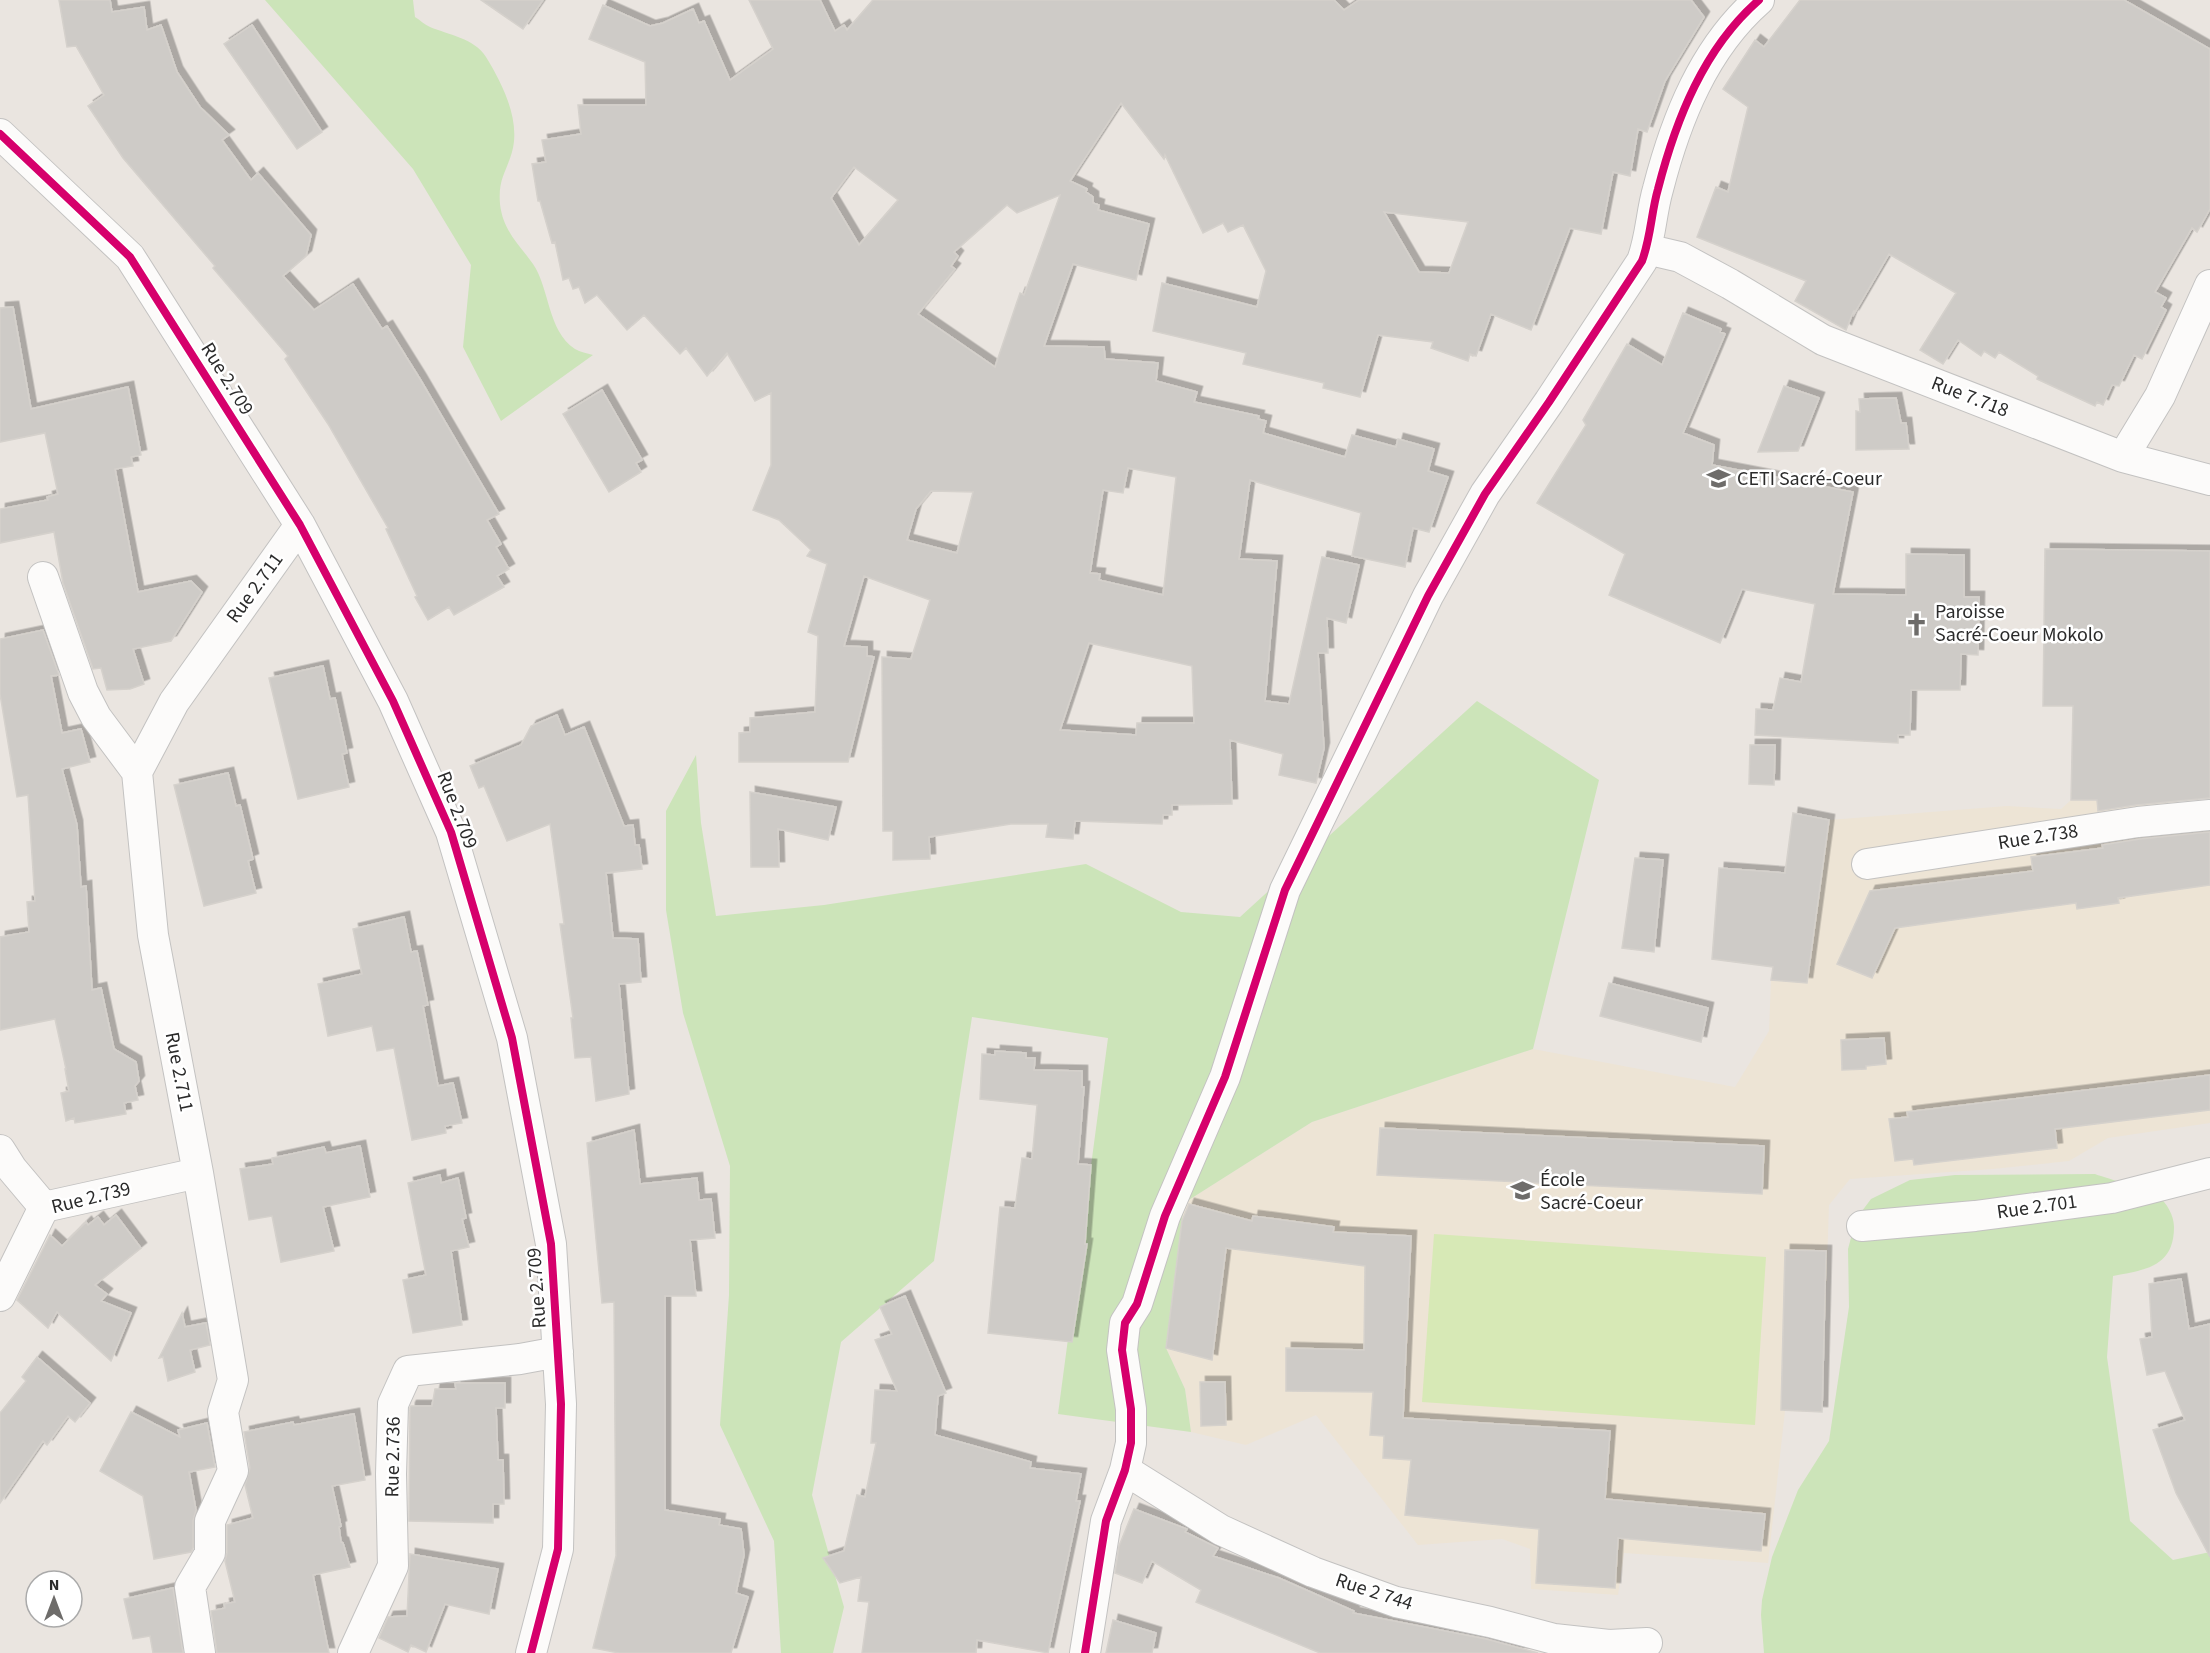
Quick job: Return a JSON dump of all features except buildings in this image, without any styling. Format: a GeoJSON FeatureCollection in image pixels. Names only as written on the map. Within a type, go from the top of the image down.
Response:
{"type":"FeatureCollection","features":[{"type":"Feature","properties":{"kind":"street"},"geometry":{"type":"LineString","coordinates":[[1085,1653],[1106,1521],[1125,1470],[1131,1443],[1131,1409],[1122,1350],[1125,1323],[1137,1304],[1165,1216],[1225,1077],[1286,890],[1428,596],[1485,494],[1634,276],[1646,249],[1658,188],[1694,87],[1720,41],[1745,12],[1759,0]]}},
{"type":"Feature","properties":{"kind":"street","name":"Rue 2.709"},"geometry":{"type":"LineString","coordinates":[[0,134],[130,257],[300,525],[393,701],[451,832],[512,1038],[551,1244],[561,1404],[558,1549],[531,1653]]}},
{"type":"Feature","properties":{"kind":"street","name":"Rue 7.718"},"geometry":{"type":"LineString","coordinates":[[1646,249],[1680,257],[1823,340],[2123,457]]}},
{"type":"Feature","properties":{"kind":"street"},"geometry":{"type":"LineString","coordinates":[[2210,285],[2160,396],[2123,457],[2210,480]]}},
{"type":"Feature","properties":{"kind":"street","name":"Rue 2.711"},"geometry":{"type":"LineString","coordinates":[[200,1653],[190,1587],[210,1553],[210,1521],[233,1471],[223,1412],[233,1380],[198,1173],[153,935],[137,772],[174,702],[300,525]]}},
{"type":"Feature","properties":{"kind":"street"},"geometry":{"type":"LineString","coordinates":[[43,577],[83,692],[96,717],[137,772]]}},
{"type":"Feature","properties":{"kind":"street","name":"Rue 2.738"},"geometry":{"type":"LineString","coordinates":[[1867,864],[2138,822],[2210,815]]}},
{"type":"Feature","properties":{"kind":"street"},"geometry":{"type":"LineString","coordinates":[[0,1150],[12,1169],[44,1207]]}},
{"type":"Feature","properties":{"kind":"street","name":"Rue 2.739"},"geometry":{"type":"LineString","coordinates":[[0,1296],[44,1207],[198,1173]]}},
{"type":"Feature","properties":{"kind":"street","name":"Rue 2.701"},"geometry":{"type":"LineString","coordinates":[[1862,1226],[1975,1216],[2112,1198],[2210,1173]]}},
{"type":"Feature","properties":{"kind":"street","name":"Rue 2.736"},"geometry":{"type":"LineString","coordinates":[[353,1653],[393,1566],[391,1474],[393,1404],[408,1371],[520,1359],[558,1352]]}},
{"type":"Feature","properties":{"kind":"street","name":"Rue 2 744"},"geometry":{"type":"LineString","coordinates":[[1125,1470],[1221,1530],[1313,1572],[1396,1602],[1490,1622],[1554,1639],[1609,1646],[1647,1643]]}},
{"type":"Feature","properties":{"kind":"shaded area","name":"École Sacré-Coeur"},"geometry":{"type":"Polygon","coordinates":[[[2071,800],[2210,803],[2210,1123],[2108,1138],[2069,1161],[1850,1179],[1829,1205],[1822,1412],[1785,1411],[1768,1563],[1624,1553],[1618,1595],[1531,1589],[1530,1549],[1502,1539],[1418,1545],[1316,1415],[1246,1445],[1191,1432],[1185,1389],[1166,1348],[1184,1203],[1312,1122],[1533,1049],[1735,1087],[1769,1031],[1771,980],[1793,813],[1829,820],[2007,806],[2061,809],[2071,800]]]}},
{"type":"Feature","properties":{"kind":"green space"},"geometry":{"type":"Polygon","coordinates":[[[265,0],[413,0],[415,17],[430,27],[468,41],[481,51],[504,90],[514,127],[512,152],[500,188],[500,204],[504,222],[539,274],[559,331],[575,349],[593,355],[501,421],[463,347],[471,265],[413,169],[265,0]]]}},
{"type":"Feature","properties":{"kind":"green space"},"geometry":{"type":"Polygon","coordinates":[[[1477,701],[1599,780],[1533,1049],[1312,1122],[1184,1203],[1166,1348],[1185,1389],[1191,1432],[1058,1414],[1108,1038],[972,1017],[934,1261],[841,1342],[812,1495],[844,1607],[833,1653],[781,1653],[774,1541],[720,1425],[729,1295],[730,1166],[683,1013],[666,910],[666,811],[696,755],[701,823],[716,916],[824,905],[1086,864],[1181,912],[1240,917],[1477,701]]]}},
{"type":"Feature","properties":{"kind":"green space"},"geometry":{"type":"Polygon","coordinates":[[[2095,1174],[2152,1193],[2167,1206],[2173,1218],[2173,1240],[2169,1251],[2163,1258],[2146,1268],[2113,1276],[2107,1357],[2130,1521],[2173,1560],[2210,1552],[2210,1653],[1764,1653],[1762,1600],[1772,1557],[1798,1490],[1829,1441],[1849,1307],[1848,1249],[1855,1223],[1862,1211],[1871,1199],[1910,1180],[1955,1175],[2095,1174]]]}},
{"type":"Feature","properties":{"kind":"green space"},"geometry":{"type":"Polygon","coordinates":[[[1434,1234],[1766,1257],[1755,1425],[1422,1402],[1434,1234]]]}},
{"type":"Feature","properties":{"kind":"cycle path"},"geometry":{"type":"LineString","coordinates":[[1085,1653],[1106,1521],[1125,1470],[1131,1443],[1131,1409],[1122,1350],[1125,1323],[1137,1304],[1165,1216],[1225,1077],[1285,890],[1428,596],[1485,494],[1642,261],[1665,163],[1683,111],[1708,62],[1723,40],[1759,0]]}},
{"type":"Feature","properties":{"kind":"cycle path"},"geometry":{"type":"LineString","coordinates":[[0,134],[130,257],[300,525],[393,701],[451,832],[512,1038],[551,1244],[561,1404],[558,1549],[531,1653]]}},
{"type":"Feature","properties":{"kind":"place","name":"CETI Sacré-Coeur"},"geometry":{"type":"Point","coordinates":[1719,479]}},
{"type":"Feature","properties":{"kind":"place","name":"Paroisse Sacré-Coeur Mokolo"},"geometry":{"type":"Point","coordinates":[1917,624]}},
{"type":"Feature","properties":{"kind":"place","name":"École Sacré-Coeur"},"geometry":{"type":"Point","coordinates":[1522,1191]}}]}
